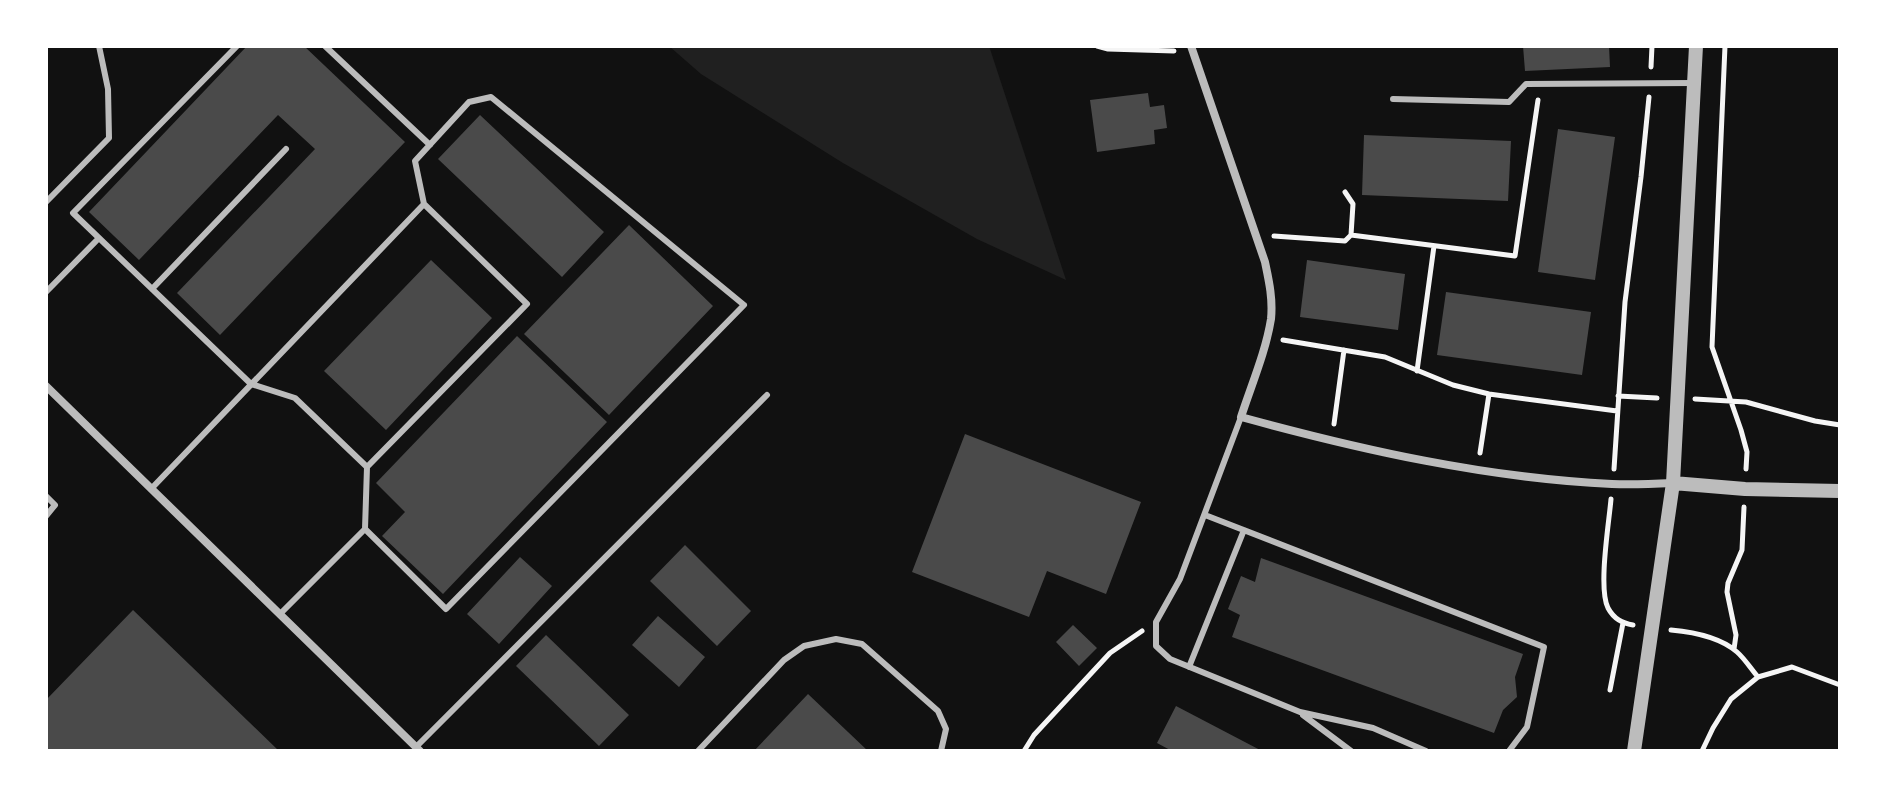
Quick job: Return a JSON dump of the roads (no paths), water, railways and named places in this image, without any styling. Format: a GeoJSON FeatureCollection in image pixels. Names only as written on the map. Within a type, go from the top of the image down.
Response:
{"type":"FeatureCollection","features":[{"type":"Feature","properties":{"kind":"street"},"geometry":{"type":"LineString","coordinates":[[1634,751],[1673,483],[1696,46]]}},
{"type":"Feature","properties":{"kind":"street"},"geometry":{"type":"LineString","coordinates":[[1186,47],[1256,235],[1271,289],[1271,317],[1241,417],[1332,441],[1477,469],[1613,484],[1673,483],[1745,489],[1840,491]]}},
{"type":"Feature","properties":{"kind":"street"},"geometry":{"type":"LineString","coordinates":[[46,386],[418,749]]}},
{"type":"Feature","properties":{"kind":"lane"},"geometry":{"type":"LineString","coordinates":[[46,202],[109,138],[108,89],[99,46]]}},
{"type":"Feature","properties":{"kind":"lane"},"geometry":{"type":"LineString","coordinates":[[237,46],[73,213],[251,384],[295,398],[367,467]]}},
{"type":"Feature","properties":{"kind":"lane"},"geometry":{"type":"LineString","coordinates":[[325,46],[430,145]]}},
{"type":"Feature","properties":{"kind":"lane"},"geometry":{"type":"LineString","coordinates":[[1393,99],[1509,102],[1526,84],[1695,83]]}},
{"type":"Feature","properties":{"kind":"lane"},"geometry":{"type":"LineString","coordinates":[[280,614],[365,529],[367,467],[527,304],[424,204],[415,161],[469,102],[491,97],[744,305],[446,609],[365,529]]}},
{"type":"Feature","properties":{"kind":"lane"},"geometry":{"type":"LineString","coordinates":[[152,289],[286,149]]}},
{"type":"Feature","properties":{"kind":"lane"},"geometry":{"type":"LineString","coordinates":[[151,489],[424,204]]}},
{"type":"Feature","properties":{"kind":"lane"},"geometry":{"type":"LineString","coordinates":[[46,292],[99,238]]}},
{"type":"Feature","properties":{"kind":"lane"},"geometry":{"type":"LineString","coordinates":[[418,749],[767,395]]}},
{"type":"Feature","properties":{"kind":"lane"},"geometry":{"type":"LineString","coordinates":[[1241,417],[1180,579],[1156,622],[1156,646],[1170,659],[1300,712],[1373,728],[1426,751]]}},
{"type":"Feature","properties":{"kind":"lane"},"geometry":{"type":"LineString","coordinates":[[46,496],[55,505],[46,516]]}},
{"type":"Feature","properties":{"kind":"lane"},"geometry":{"type":"LineString","coordinates":[[1205,515],[1544,647],[1527,727],[1509,751]]}},
{"type":"Feature","properties":{"kind":"lane"},"geometry":{"type":"LineString","coordinates":[[1189,667],[1244,530]]}},
{"type":"Feature","properties":{"kind":"lane"},"geometry":{"type":"LineString","coordinates":[[698,751],[784,660],[804,646],[836,639],[862,644],[938,711],[946,729],[941,751]]}},
{"type":"Feature","properties":{"kind":"lane"},"geometry":{"type":"LineString","coordinates":[[1300,712],[1351,751]]}}]}
